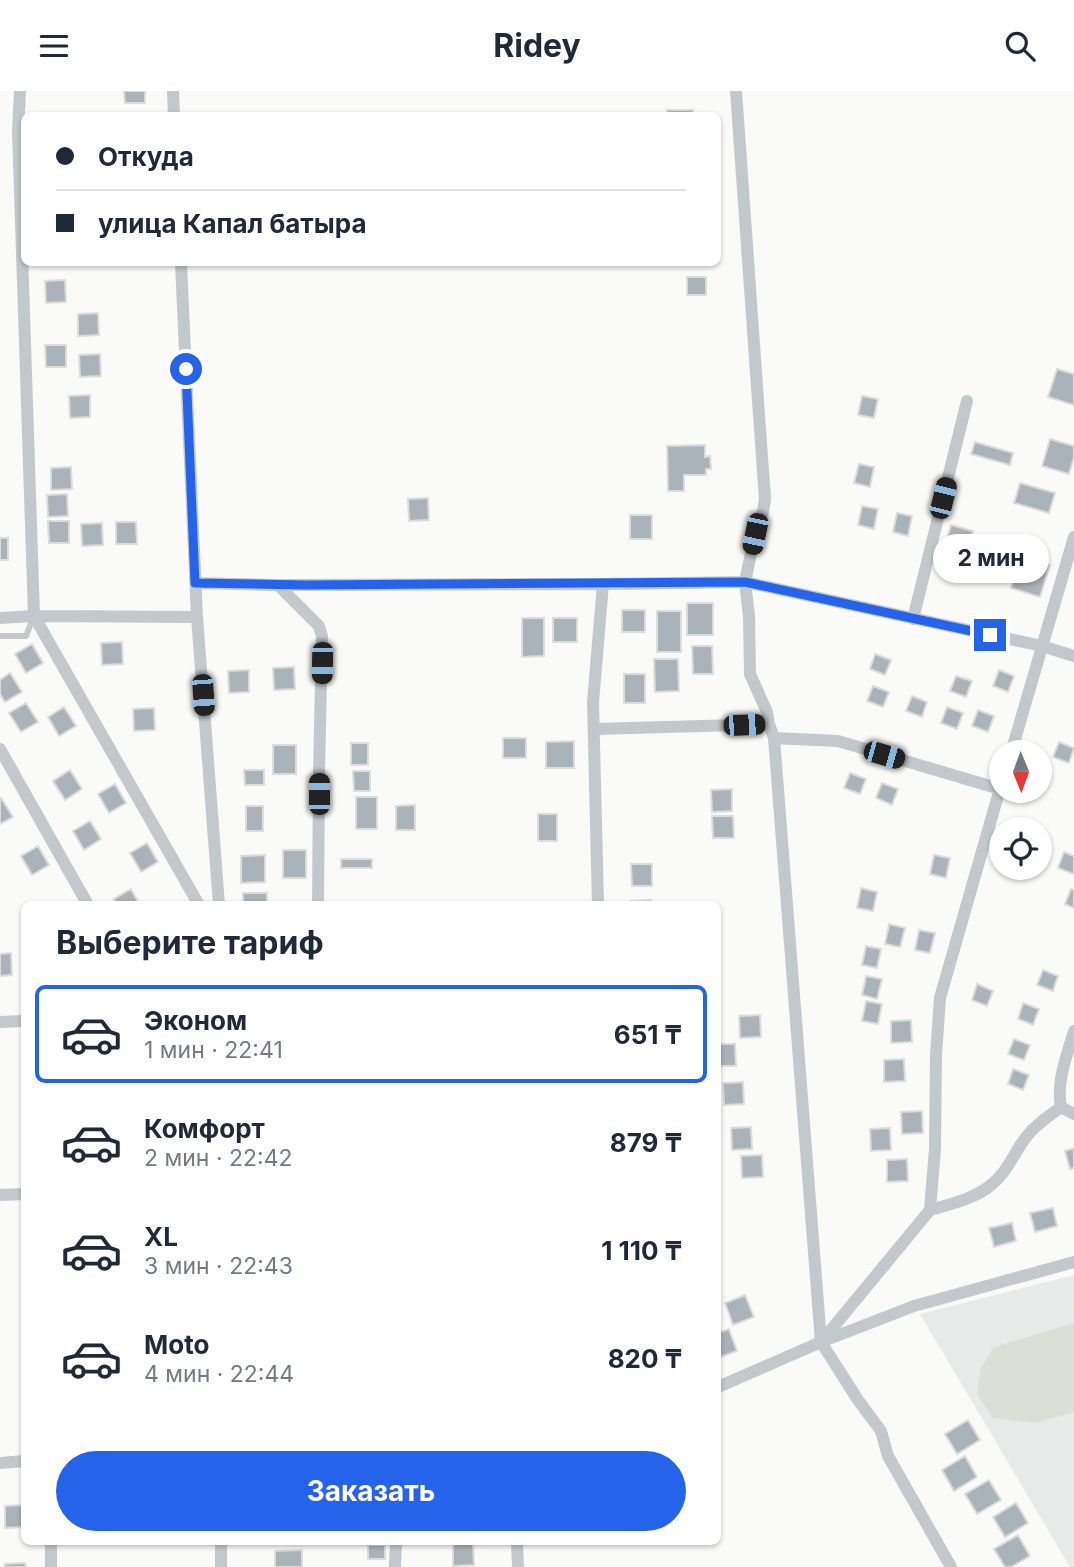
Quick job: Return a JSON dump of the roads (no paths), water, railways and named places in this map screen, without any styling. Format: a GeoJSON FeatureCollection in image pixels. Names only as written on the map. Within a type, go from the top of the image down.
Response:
{"type":"FeatureCollection","features":[{"type":"Feature","properties":{"kind":"street"},"geometry":{"type":"LineString","coordinates":[[20,91],[18,131],[21,222]]}},
{"type":"Feature","properties":{"kind":"street"},"geometry":{"type":"LineString","coordinates":[[173,91],[174,112]]}},
{"type":"Feature","properties":{"kind":"street"},"geometry":{"type":"LineString","coordinates":[[736,91],[765,499],[745,582],[749,616],[750,674],[767,712],[774,738],[821,1342],[881,1431],[888,1456],[951,1567]]}},
{"type":"Feature","properties":{"kind":"street"},"geometry":{"type":"LineString","coordinates":[[22,266],[34,616],[197,901]]}},
{"type":"Feature","properties":{"kind":"street"},"geometry":{"type":"LineString","coordinates":[[181,266],[197,617],[219,901]]}},
{"type":"Feature","properties":{"kind":"street"},"geometry":{"type":"LineString","coordinates":[[913,619],[967,401]]}},
{"type":"Feature","properties":{"kind":"street"},"geometry":{"type":"LineString","coordinates":[[1015,740],[1074,537]]}},
{"type":"Feature","properties":{"kind":"street"},"geometry":{"type":"LineString","coordinates":[[195,583],[278,585],[745,582],[1042,646],[1074,656]]}},
{"type":"Feature","properties":{"kind":"street"},"geometry":{"type":"LineString","coordinates":[[598,901],[593,702],[603,584]]}},
{"type":"Feature","properties":{"kind":"street"},"geometry":{"type":"LineString","coordinates":[[278,585],[319,626],[322,636],[318,901]]}},
{"type":"Feature","properties":{"kind":"street"},"geometry":{"type":"LineString","coordinates":[[0,618],[197,617]]}},
{"type":"Feature","properties":{"kind":"street"},"geometry":{"type":"LineString","coordinates":[[594,729],[769,724]]}},
{"type":"Feature","properties":{"kind":"street"},"geometry":{"type":"LineString","coordinates":[[774,738],[838,741],[989,784]]}},
{"type":"Feature","properties":{"kind":"street"},"geometry":{"type":"LineString","coordinates":[[0,749],[86,901]]}},
{"type":"Feature","properties":{"kind":"street"},"geometry":{"type":"LineString","coordinates":[[930,1210],[935,1149],[936,1055],[940,998],[995,803]]}},
{"type":"Feature","properties":{"kind":"street"},"geometry":{"type":"LineString","coordinates":[[0,1021],[21,1021]]}},
{"type":"Feature","properties":{"kind":"street"},"geometry":{"type":"LineString","coordinates":[[1061,1107],[1061,1078],[1074,1031]]}},
{"type":"Feature","properties":{"kind":"street"},"geometry":{"type":"LineString","coordinates":[[821,1342],[930,1210],[961,1201],[990,1186],[1003,1173],[1027,1136],[1061,1107]]}},
{"type":"Feature","properties":{"kind":"street"},"geometry":{"type":"LineString","coordinates":[[1061,1107],[1074,1114]]}},
{"type":"Feature","properties":{"kind":"street"},"geometry":{"type":"LineString","coordinates":[[0,1195],[21,1194]]}},
{"type":"Feature","properties":{"kind":"street"},"geometry":{"type":"LineString","coordinates":[[721,1386],[821,1342],[914,1306],[1074,1262]]}},
{"type":"Feature","properties":{"kind":"street"},"geometry":{"type":"LineString","coordinates":[[0,1463],[21,1461]]}},
{"type":"Feature","properties":{"kind":"street"},"geometry":{"type":"LineString","coordinates":[[51,1545],[51,1567]]}},
{"type":"Feature","properties":{"kind":"street"},"geometry":{"type":"LineString","coordinates":[[221,1545],[221,1567]]}},
{"type":"Feature","properties":{"kind":"street"},"geometry":{"type":"LineString","coordinates":[[396,1545],[396,1567]]}},
{"type":"Feature","properties":{"kind":"street"},"geometry":{"type":"LineString","coordinates":[[517,1545],[518,1567]]}},
{"type":"Feature","properties":{"kind":"lane"},"geometry":{"type":"LineString","coordinates":[[0,636],[26,636],[34,616]]}}]}
